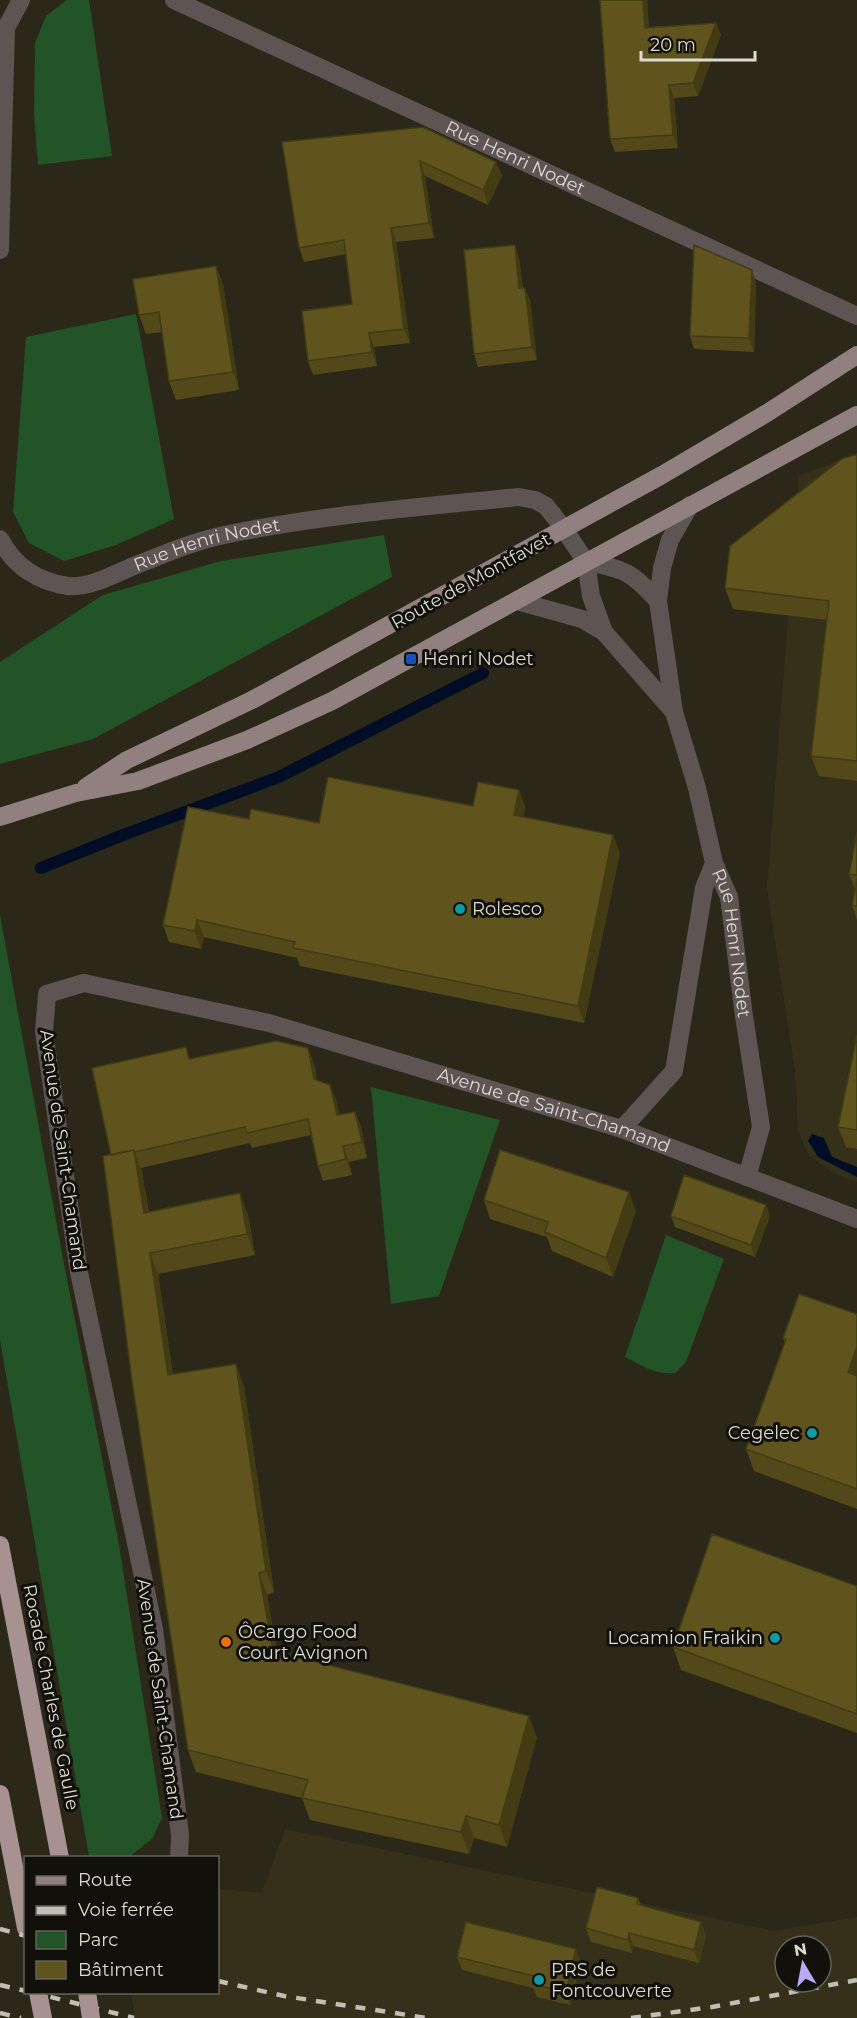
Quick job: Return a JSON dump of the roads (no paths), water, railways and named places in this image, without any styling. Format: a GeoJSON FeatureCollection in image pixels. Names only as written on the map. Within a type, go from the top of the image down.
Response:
{"type":"FeatureCollection","features":[{"type":"Feature","properties":{"kind":"highway","name":"Rocade Charles de Gaulle"},"geometry":{"type":"LineString","coordinates":[[0,1545],[60,1856]]}},
{"type":"Feature","properties":{"kind":"highway"},"geometry":{"type":"LineString","coordinates":[[0,1794],[24,1918]]}},
{"type":"Feature","properties":{"kind":"highway"},"geometry":{"type":"LineString","coordinates":[[38,1994],[43,2018]]}},
{"type":"Feature","properties":{"kind":"highway"},"geometry":{"type":"LineString","coordinates":[[87,1994],[92,2018]]}},
{"type":"Feature","properties":{"kind":"main road","name":"Route de Montfavet"},"geometry":{"type":"LineString","coordinates":[[76,793],[127,760],[252,700],[564,530],[767,413],[857,355]]}},
{"type":"Feature","properties":{"kind":"main road","name":"Route de Montfavet"},"geometry":{"type":"LineString","coordinates":[[0,817],[76,793],[138,781],[247,740],[332,701],[857,415]]}},
{"type":"Feature","properties":{"kind":"street"},"geometry":{"type":"LineString","coordinates":[[0,250],[6,28],[21,0]]}},
{"type":"Feature","properties":{"kind":"street","name":"Rue Henri Nodet"},"geometry":{"type":"LineString","coordinates":[[174,0],[857,316]]}},
{"type":"Feature","properties":{"kind":"street","name":"Rue Henri Nodet"},"geometry":{"type":"LineString","coordinates":[[0,539],[19,566],[39,579],[70,586],[98,581],[184,547],[222,536],[287,523],[519,496],[535,500],[546,506],[586,562],[591,596],[604,632]]}},
{"type":"Feature","properties":{"kind":"street","name":"Rue Henri Nodet"},"geometry":{"type":"LineString","coordinates":[[690,505],[670,540],[662,568],[658,601],[674,712],[697,788],[714,863],[729,897],[761,1127],[747,1178]]}},
{"type":"Feature","properties":{"kind":"street"},"geometry":{"type":"LineString","coordinates":[[586,562],[617,567],[640,580],[658,601]]}},
{"type":"Feature","properties":{"kind":"street","name":"Rue Henri Nodet"},"geometry":{"type":"LineString","coordinates":[[517,601],[582,619],[604,632],[674,712]]}},
{"type":"Feature","properties":{"kind":"street"},"geometry":{"type":"LineString","coordinates":[[622,1129],[674,1071],[704,888],[714,863]]}},
{"type":"Feature","properties":{"kind":"street","name":"Avenue de Saint-Chamand"},"geometry":{"type":"LineString","coordinates":[[178,1856],[180,1835],[154,1629],[78,1272],[44,1032],[47,994],[84,983],[269,1023],[622,1129],[857,1220]]}},
{"type":"Feature","properties":{"kind":"water"},"geometry":{"type":"Polygon","coordinates":[[[812,1134],[824,1138],[832,1157],[857,1167],[857,1177],[818,1157],[808,1141],[812,1134]]]}},
{"type":"Feature","properties":{"kind":"waterway"},"geometry":{"type":"LineString","coordinates":[[41,868],[279,777],[483,673]]}},
{"type":"Feature","properties":{"kind":"railway"},"geometry":{"type":"LineString","coordinates":[[0,1929],[24,1935]]}},
{"type":"Feature","properties":{"kind":"railway"},"geometry":{"type":"LineString","coordinates":[[631,2018],[712,2007],[857,1980]]}},
{"type":"Feature","properties":{"kind":"railway"},"geometry":{"type":"LineString","coordinates":[[219,1981],[284,1996],[427,2018]]}},
{"type":"Feature","properties":{"kind":"railway"},"geometry":{"type":"LineString","coordinates":[[0,1985],[24,1991]]}},
{"type":"Feature","properties":{"kind":"railway"},"geometry":{"type":"LineString","coordinates":[[39,1994],[134,2018]]}},
{"type":"Feature","properties":{"kind":"railway"},"geometry":{"type":"LineString","coordinates":[[0,2013],[21,2018]]}},
{"type":"Feature","properties":{"kind":"place","name":"Henri Nodet"},"geometry":{"type":"Point","coordinates":[411,659]}},
{"type":"Feature","properties":{"kind":"place","name":"Rolesco"},"geometry":{"type":"Point","coordinates":[460,909]}},
{"type":"Feature","properties":{"kind":"place","name":"Cegelec"},"geometry":{"type":"Point","coordinates":[812,1433]}},
{"type":"Feature","properties":{"kind":"place","name":"Locamion Fraikin"},"geometry":{"type":"Point","coordinates":[775,1638]}},
{"type":"Feature","properties":{"kind":"place","name":"ÔCargo Food Court Avignon"},"geometry":{"type":"Point","coordinates":[226,1642]}},
{"type":"Feature","properties":{"kind":"place","name":"PRS de Fontcouverte"},"geometry":{"type":"Point","coordinates":[539,1980]}}]}
